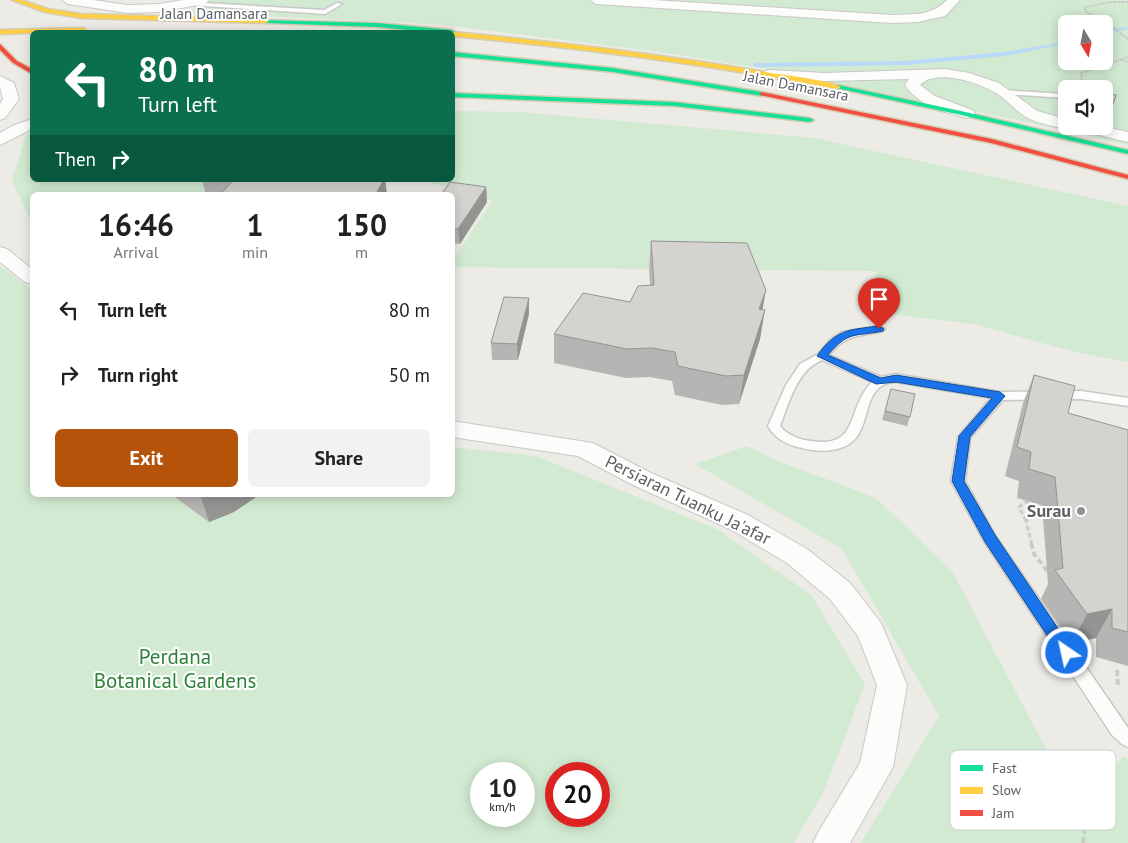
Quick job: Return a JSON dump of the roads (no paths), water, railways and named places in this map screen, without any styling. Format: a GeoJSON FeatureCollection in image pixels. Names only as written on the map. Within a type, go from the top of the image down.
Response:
{"type":"FeatureCollection","features":[{"type":"Feature","properties":{"kind":"main road","name":"Jalan Damansara"},"geometry":{"type":"LineString","coordinates":[[16,0],[47,11],[99,16],[203,21],[320,22],[433,30]]}},
{"type":"Feature","properties":{"kind":"main road","name":"Jalan Damansara"},"geometry":{"type":"LineString","coordinates":[[119,29],[313,28],[370,30]]}},
{"type":"Feature","properties":{"kind":"main road"},"geometry":{"type":"LineString","coordinates":[[0,32],[30,31]]}},
{"type":"Feature","properties":{"kind":"main road","name":"Jalan Damansara"},"geometry":{"type":"LineString","coordinates":[[455,33],[663,57],[758,73],[967,113],[1128,152]]}},
{"type":"Feature","properties":{"kind":"main road"},"geometry":{"type":"LineString","coordinates":[[0,46],[16,45]]}},
{"type":"Feature","properties":{"kind":"main road"},"geometry":{"type":"LineString","coordinates":[[0,46],[14,62],[30,71]]}},
{"type":"Feature","properties":{"kind":"main road","name":"Jalan Damansara"},"geometry":{"type":"LineString","coordinates":[[455,54],[613,70],[744,90],[992,141],[1128,178]]}},
{"type":"Feature","properties":{"kind":"main road"},"geometry":{"type":"LineString","coordinates":[[455,95],[674,104],[822,122]]}},
{"type":"Feature","properties":{"kind":"main road"},"geometry":{"type":"LineString","coordinates":[[936,142],[1128,178]]}},
{"type":"Feature","properties":{"kind":"street"},"geometry":{"type":"LineString","coordinates":[[68,0],[128,9],[159,8],[204,0]]}},
{"type":"Feature","properties":{"kind":"street"},"geometry":{"type":"LineString","coordinates":[[596,0],[893,19],[918,18],[941,13],[952,1]]}},
{"type":"Feature","properties":{"kind":"street"},"geometry":{"type":"LineString","coordinates":[[756,0],[890,9],[952,1]]}},
{"type":"Feature","properties":{"kind":"street"},"geometry":{"type":"LineString","coordinates":[[758,73],[825,77],[946,74],[964,76],[979,80],[1004,92],[1032,114],[1058,122]]}},
{"type":"Feature","properties":{"kind":"street"},"geometry":{"type":"LineString","coordinates":[[926,75],[915,80],[912,84],[915,89],[933,101],[967,113]]}},
{"type":"Feature","properties":{"kind":"street"},"geometry":{"type":"LineString","coordinates":[[0,80],[9,86],[11,99],[0,115]]}},
{"type":"Feature","properties":{"kind":"street"},"geometry":{"type":"LineString","coordinates":[[0,140],[18,129],[30,125]]}},
{"type":"Feature","properties":{"kind":"street"},"geometry":{"type":"LineString","coordinates":[[1113,134],[1128,137]]}},
{"type":"Feature","properties":{"kind":"street"},"geometry":{"type":"LineString","coordinates":[[0,253],[30,276]]}},
{"type":"Feature","properties":{"kind":"street","name":"Persiaran Tuanku Ja'afar"},"geometry":{"type":"LineString","coordinates":[[455,429],[584,449],[642,479],[739,522],[797,556],[840,591],[871,631],[892,685],[876,767],[831,843]]}},
{"type":"Feature","properties":{"kind":"lane"},"geometry":{"type":"LineString","coordinates":[[189,2],[326,12],[339,4]]}},
{"type":"Feature","properties":{"kind":"lane"},"geometry":{"type":"LineString","coordinates":[[1004,92],[1058,95]]}},
{"type":"Feature","properties":{"kind":"lane"},"geometry":{"type":"LineString","coordinates":[[822,356],[835,340],[851,332],[879,329]]}},
{"type":"Feature","properties":{"kind":"lane"},"geometry":{"type":"LineString","coordinates":[[880,381],[868,394],[852,436],[844,443],[825,447],[810,446],[796,442],[776,431],[774,426],[797,376],[812,358],[822,356],[880,381],[896,378],[1000,396],[1063,394],[1128,402]]}},
{"type":"Feature","properties":{"kind":"lane"},"geometry":{"type":"LineString","coordinates":[[1000,396],[964,436],[958,481],[990,539],[1023,590],[1123,734]]}},
{"type":"Feature","properties":{"kind":"waterway"},"geometry":{"type":"LineString","coordinates":[[1113,30],[1128,28]]}},
{"type":"Feature","properties":{"kind":"waterway"},"geometry":{"type":"LineString","coordinates":[[756,65],[905,63],[1004,54],[1058,44]]}},
{"type":"Feature","properties":{"kind":"place","name":"Surau"},"geometry":{"type":"Point","coordinates":[1081,511]}},
{"type":"Feature","properties":{"kind":"park label","name":"Perdana Botanical Gardens"},"geometry":{"type":"Point","coordinates":[175,669]}}]}
